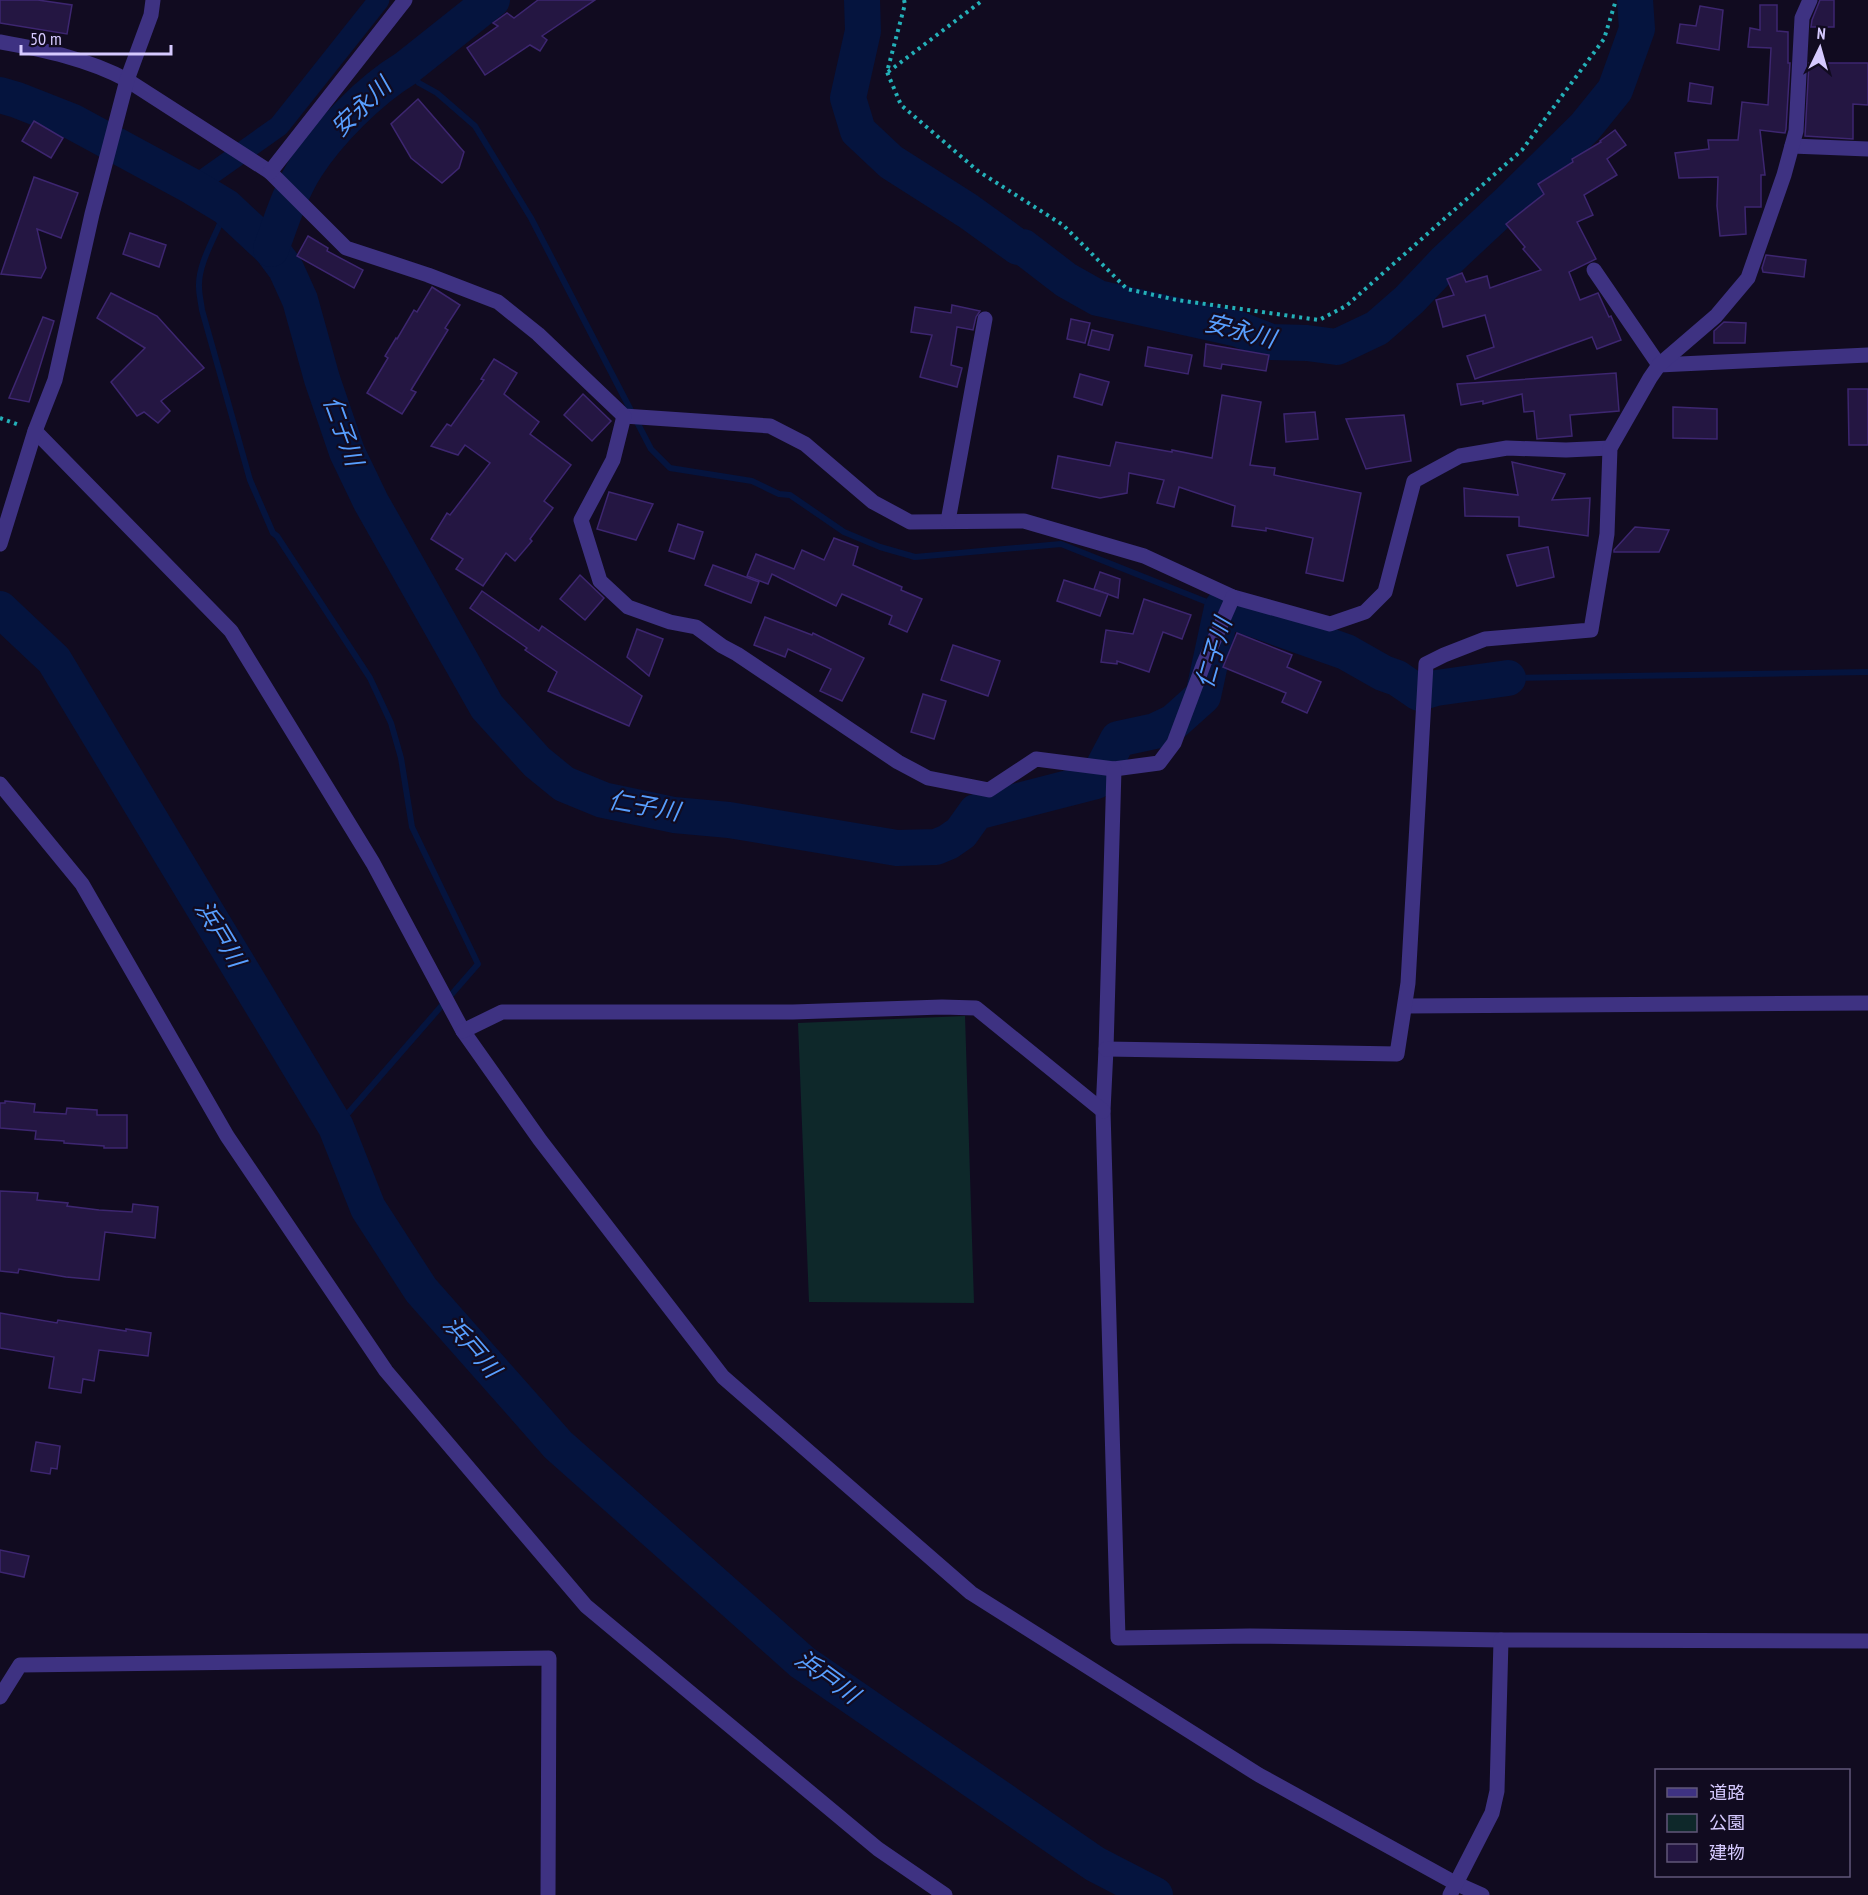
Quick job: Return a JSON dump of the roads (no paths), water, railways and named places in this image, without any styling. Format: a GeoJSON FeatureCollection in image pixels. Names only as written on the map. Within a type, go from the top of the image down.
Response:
{"type":"FeatureCollection","features":[{"type":"Feature","properties":{"kind":"street"},"geometry":{"type":"LineString","coordinates":[[0,544],[35,431],[55,380],[92,214],[127,80],[151,15],[153,0]]}},
{"type":"Feature","properties":{"kind":"street"},"geometry":{"type":"LineString","coordinates":[[270,172],[405,0]]}},
{"type":"Feature","properties":{"kind":"street"},"geometry":{"type":"LineString","coordinates":[[1106,1049],[1396,1054],[1408,983],[1426,664],[1485,639],[1591,630],[1606,534],[1610,448],[1659,365],[1716,316],[1748,278],[1784,175],[1796,131],[1802,18],[1810,0]]}},
{"type":"Feature","properties":{"kind":"street"},"geometry":{"type":"LineString","coordinates":[[0,42],[51,51],[110,71],[270,172],[346,248],[428,275],[498,302],[538,334],[624,416],[770,426],[805,444],[873,502],[910,522],[1024,522],[1144,556],[1233,597],[1330,624],[1365,612],[1386,592],[1414,481],[1460,456],[1507,448],[1566,450],[1610,448]]}},
{"type":"Feature","properties":{"kind":"street"},"geometry":{"type":"LineString","coordinates":[[1792,146],[1868,149]]}},
{"type":"Feature","properties":{"kind":"street"},"geometry":{"type":"LineString","coordinates":[[1594,270],[1659,365]]}},
{"type":"Feature","properties":{"kind":"street"},"geometry":{"type":"LineString","coordinates":[[948,521],[984,319]]}},
{"type":"Feature","properties":{"kind":"street"},"geometry":{"type":"LineString","coordinates":[[1659,365],[1868,356]]}},
{"type":"Feature","properties":{"kind":"street"},"geometry":{"type":"LineString","coordinates":[[624,416],[613,460],[581,520],[600,581],[628,607],[670,622],[696,627],[898,762],[928,778],[989,790],[1036,759],[1114,769],[1159,763],[1174,743],[1204,663],[1233,597]]}},
{"type":"Feature","properties":{"kind":"street"},"geometry":{"type":"LineString","coordinates":[[35,431],[231,631],[373,863],[463,1031],[540,1140],[723,1377],[971,1593],[1259,1775],[1453,1889],[1482,1895]]}},
{"type":"Feature","properties":{"kind":"street"},"geometry":{"type":"LineString","coordinates":[[1114,769],[1103,1111],[1118,1638],[1250,1636],[1501,1640],[1868,1641]]}},
{"type":"Feature","properties":{"kind":"street"},"geometry":{"type":"LineString","coordinates":[[0,783],[82,884],[228,1136],[386,1371],[586,1606],[878,1849],[945,1895]]}},
{"type":"Feature","properties":{"kind":"street"},"geometry":{"type":"LineString","coordinates":[[1405,1006],[1868,1003]]}},
{"type":"Feature","properties":{"kind":"street"},"geometry":{"type":"LineString","coordinates":[[463,1031],[502,1012],[792,1012],[976,1008],[1103,1111]]}},
{"type":"Feature","properties":{"kind":"street"},"geometry":{"type":"LineString","coordinates":[[1453,1889],[1492,1813],[1497,1791],[1501,1640]]}},
{"type":"Feature","properties":{"kind":"street"},"geometry":{"type":"LineString","coordinates":[[0,1697],[20,1665],[549,1658],[549,1895]]}},
{"type":"Feature","properties":{"kind":"waterway"},"geometry":{"type":"LineString","coordinates":[[193,187],[279,126],[379,0]]}},
{"type":"Feature","properties":{"kind":"waterway","name":"安永川"},"geometry":{"type":"LineString","coordinates":[[271,249],[300,177],[315,154],[338,127],[378,88],[492,0]]}},
{"type":"Feature","properties":{"kind":"waterway","name":"安永川"},"geometry":{"type":"LineString","coordinates":[[862,0],[863,31],[848,98],[858,131],[891,162],[968,211],[1018,247],[1023,247],[1066,280],[1098,298],[1238,329],[1271,342],[1337,347],[1377,328],[1409,300],[1445,262],[1585,127],[1615,90],[1637,29],[1635,0]]}},
{"type":"Feature","properties":{"kind":"waterway"},"geometry":{"type":"LineString","coordinates":[[405,69],[419,83],[437,93],[475,126],[531,218],[651,449],[670,468],[752,481],[779,494],[790,495],[844,532],[880,547],[915,557],[1061,544],[1222,608]]}},
{"type":"Feature","properties":{"kind":"waterway","name":"仁子川"},"geometry":{"type":"LineString","coordinates":[[0,95],[73,122],[193,187],[226,207],[271,249],[286,269],[300,300],[322,379],[347,452],[371,502],[487,707],[537,762],[564,784],[603,800],[674,815],[729,820],[897,848],[936,847],[961,833],[976,812],[1096,781],[1118,739],[1155,731],[1174,722],[1203,696],[1222,608],[1346,652],[1383,673],[1397,678],[1419,693],[1436,688],[1508,678]]}},
{"type":"Feature","properties":{"kind":"waterway"},"geometry":{"type":"LineString","coordinates":[[226,207],[205,257],[199,292],[202,310],[250,480],[273,533],[370,678],[391,723],[401,758],[412,827],[478,964],[336,1127]]}},
{"type":"Feature","properties":{"kind":"waterway","name":"浜戸川"},"geometry":{"type":"LineString","coordinates":[[0,609],[54,660],[336,1127],[368,1208],[421,1290],[558,1445],[802,1662],[1095,1864],[1155,1895]]}},
{"type":"Feature","properties":{"kind":"waterway"},"geometry":{"type":"LineString","coordinates":[[1508,678],[1868,672]]}}]}
